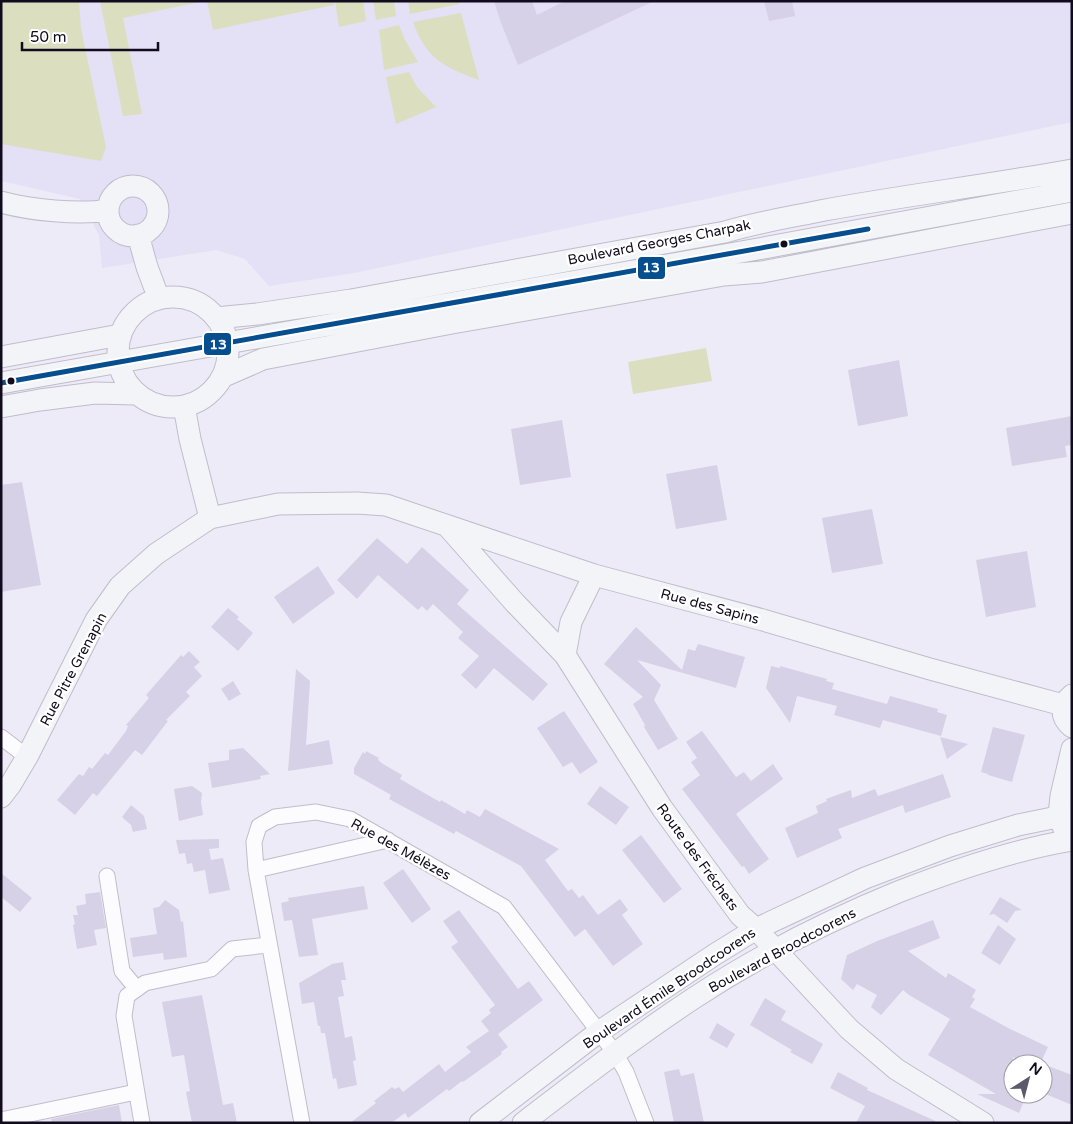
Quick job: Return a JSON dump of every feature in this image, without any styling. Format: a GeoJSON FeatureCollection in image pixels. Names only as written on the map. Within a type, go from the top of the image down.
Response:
{"type":"FeatureCollection","features":[{"type":"Feature","properties":{"kind":"street","name":"Boulevard Georges Charpak"},"geometry":{"type":"LineString","coordinates":[[216,318],[351,300],[716,234],[753,224],[854,205],[1072,170]]}},
{"type":"Feature","properties":{"kind":"street"},"geometry":{"type":"LineString","coordinates":[[134,186],[148,192],[157,203],[158,212],[157,220],[152,227],[138,236],[131,236],[117,230],[109,218],[108,210],[114,195],[120,190],[134,186]]}},
{"type":"Feature","properties":{"kind":"street","name":"Boulevard Georges Charpak"},"geometry":{"type":"LineString","coordinates":[[1,383],[777,246],[1072,191]]}},
{"type":"Feature","properties":{"kind":"street"},"geometry":{"type":"LineString","coordinates":[[1,202],[19,207],[90,214],[108,210]]}},
{"type":"Feature","properties":{"kind":"street"},"geometry":{"type":"LineString","coordinates":[[222,378],[263,359],[452,323],[724,275],[762,272],[1072,213]]}},
{"type":"Feature","properties":{"kind":"street"},"geometry":{"type":"LineString","coordinates":[[138,236],[159,299]]}},
{"type":"Feature","properties":{"kind":"street"},"geometry":{"type":"LineString","coordinates":[[175,297],[190,300],[204,307],[216,318],[227,344],[227,361],[222,378],[212,391],[199,400],[184,406],[167,407],[151,403],[136,394],[111,363],[118,348],[120,335],[129,319],[142,306],[159,299],[175,297]]}},
{"type":"Feature","properties":{"kind":"street"},"geometry":{"type":"LineString","coordinates":[[1,357],[120,335]]}},
{"type":"Feature","properties":{"kind":"street"},"geometry":{"type":"LineString","coordinates":[[1,407],[95,393],[136,394]]}},
{"type":"Feature","properties":{"kind":"street"},"geometry":{"type":"LineString","coordinates":[[184,406],[190,439],[210,518]]}},
{"type":"Feature","properties":{"kind":"street","name":"Rue Pitre Grenapin"},"geometry":{"type":"LineString","coordinates":[[1,797],[27,757],[96,620],[120,586],[156,554],[210,518],[278,504],[357,503]]}},
{"type":"Feature","properties":{"kind":"street","name":"Rue des Sapins"},"geometry":{"type":"LineString","coordinates":[[357,503],[386,505],[594,575],[763,620],[930,669],[1068,700]]}},
{"type":"Feature","properties":{"kind":"street","name":"Route des Fréchets"},"geometry":{"type":"LineString","coordinates":[[448,526],[514,602],[565,655],[662,808],[740,915],[756,929],[849,1029],[896,1069],[983,1123]]}},
{"type":"Feature","properties":{"kind":"street"},"geometry":{"type":"LineString","coordinates":[[488,571],[500,544]]}},
{"type":"Feature","properties":{"kind":"street"},"geometry":{"type":"LineString","coordinates":[[565,655],[570,622],[594,575]]}},
{"type":"Feature","properties":{"kind":"street"},"geometry":{"type":"LineString","coordinates":[[1068,700],[1063,717],[1072,727]]}},
{"type":"Feature","properties":{"kind":"street"},"geometry":{"type":"LineString","coordinates":[[1,737],[27,757]]}},
{"type":"Feature","properties":{"kind":"street"},"geometry":{"type":"LineString","coordinates":[[1070,840],[1061,796],[1072,749]]}},
{"type":"Feature","properties":{"kind":"street","name":"Rue des Mélèzes"},"geometry":{"type":"LineString","coordinates":[[302,1123],[268,945],[256,870],[254,842],[259,826],[274,817],[316,812],[350,819],[504,907],[615,1053],[626,1072],[646,1123]]}},
{"type":"Feature","properties":{"kind":"street","name":"Boulevard Émile Broodcoorens"},"geometry":{"type":"LineString","coordinates":[[480,1123],[600,1032],[756,929],[865,878],[950,846],[1018,824],[1065,815]]}},
{"type":"Feature","properties":{"kind":"street"},"geometry":{"type":"LineString","coordinates":[[256,870],[388,840]]}},
{"type":"Feature","properties":{"kind":"street","name":"Boulevard Broodcoorens"},"geometry":{"type":"LineString","coordinates":[[522,1123],[615,1053],[695,997],[775,950],[848,912],[948,872],[1024,850],[1070,840]]}},
{"type":"Feature","properties":{"kind":"street"},"geometry":{"type":"LineString","coordinates":[[107,876],[122,971],[137,989]]}},
{"type":"Feature","properties":{"kind":"street"},"geometry":{"type":"LineString","coordinates":[[142,1123],[124,1016],[127,996],[145,983],[211,970],[232,949],[268,945]]}},
{"type":"Feature","properties":{"kind":"street"},"geometry":{"type":"LineString","coordinates":[[1,1120],[136,1092]]}},
{"type":"Feature","properties":{"kind":"shaded area"},"geometry":{"type":"Polygon","coordinates":[[[1,1],[1072,1],[1072,122],[354,273],[269,286],[245,259],[216,250],[102,268],[99,235],[80,199],[1,181],[1,1]]]}},
{"type":"Feature","properties":{"kind":"green space"},"geometry":{"type":"Polygon","coordinates":[[[1,1],[79,1],[81,29],[106,147],[101,161],[1,144],[1,1]]]}},
{"type":"Feature","properties":{"kind":"green space"},"geometry":{"type":"Polygon","coordinates":[[[100,1],[205,1],[123,18],[142,114],[123,116],[100,1]]]}},
{"type":"Feature","properties":{"kind":"green space"},"geometry":{"type":"Polygon","coordinates":[[[207,1],[334,1],[334,5],[213,30],[207,1]]]}},
{"type":"Feature","properties":{"kind":"green space"},"geometry":{"type":"Polygon","coordinates":[[[335,1],[363,1],[366,21],[339,27],[335,1]]]}},
{"type":"Feature","properties":{"kind":"green space"},"geometry":{"type":"Polygon","coordinates":[[[373,1],[394,1],[396,16],[376,20],[373,1]]]}},
{"type":"Feature","properties":{"kind":"green space"},"geometry":{"type":"Polygon","coordinates":[[[408,1],[458,1],[459,4],[410,14],[408,1]]]}},
{"type":"Feature","properties":{"kind":"green space"},"geometry":{"type":"Polygon","coordinates":[[[461,13],[479,80],[446,66],[430,53],[418,35],[413,22],[461,13]]]}},
{"type":"Feature","properties":{"kind":"green space"},"geometry":{"type":"Polygon","coordinates":[[[399,25],[405,40],[418,62],[384,70],[379,30],[399,25]]]}},
{"type":"Feature","properties":{"kind":"green space"},"geometry":{"type":"Polygon","coordinates":[[[409,72],[417,87],[436,107],[396,124],[386,77],[409,72]]]}},
{"type":"Feature","properties":{"kind":"green space"},"geometry":{"type":"Polygon","coordinates":[[[706,348],[712,381],[633,394],[628,362],[706,348]]]}},
{"type":"Feature","properties":{"kind":"building"},"geometry":{"type":"Polygon","coordinates":[[[494,1],[532,1],[537,15],[565,1],[654,1],[518,65],[494,1]]]}},
{"type":"Feature","properties":{"kind":"building"},"geometry":{"type":"Polygon","coordinates":[[[764,1],[792,1],[795,16],[769,21],[764,1]]]}},
{"type":"Feature","properties":{"kind":"building"},"geometry":{"type":"Polygon","coordinates":[[[899,360],[908,416],[858,426],[848,370],[899,360]]]}},
{"type":"Feature","properties":{"kind":"building"},"geometry":{"type":"Polygon","coordinates":[[[1072,416],[1072,445],[1065,446],[1067,457],[1012,466],[1006,428],[1072,416]]]}},
{"type":"Feature","properties":{"kind":"building"},"geometry":{"type":"Polygon","coordinates":[[[562,420],[571,477],[520,485],[511,429],[562,420]]]}},
{"type":"Feature","properties":{"kind":"building"},"geometry":{"type":"Polygon","coordinates":[[[717,465],[727,520],[676,529],[666,474],[717,465]]]}},
{"type":"Feature","properties":{"kind":"building"},"geometry":{"type":"Polygon","coordinates":[[[22,482],[41,585],[1,592],[1,485],[22,482]]]}},
{"type":"Feature","properties":{"kind":"building"},"geometry":{"type":"Polygon","coordinates":[[[872,509],[883,564],[832,573],[822,518],[872,509]]]}},
{"type":"Feature","properties":{"kind":"building"},"geometry":{"type":"Polygon","coordinates":[[[377,538],[407,564],[422,547],[469,590],[457,604],[548,684],[533,701],[494,668],[476,689],[461,675],[479,656],[458,638],[463,632],[433,604],[427,611],[422,606],[418,610],[378,575],[357,599],[337,580],[377,538]]]}},
{"type":"Feature","properties":{"kind":"building"},"geometry":{"type":"Polygon","coordinates":[[[1027,551],[1036,607],[986,617],[976,560],[1027,551]]]}},
{"type":"Feature","properties":{"kind":"building"},"geometry":{"type":"Polygon","coordinates":[[[318,566],[335,593],[293,624],[274,597],[318,566]]]}},
{"type":"Feature","properties":{"kind":"building"},"geometry":{"type":"Polygon","coordinates":[[[228,608],[253,633],[238,651],[211,627],[228,608]]]}},
{"type":"Feature","properties":{"kind":"building"},"geometry":{"type":"Polygon","coordinates":[[[636,627],[682,670],[688,649],[695,651],[698,644],[745,657],[736,688],[637,660],[661,685],[654,700],[678,739],[658,750],[633,704],[643,697],[604,664],[636,627]]]}},
{"type":"Feature","properties":{"kind":"building"},"geometry":{"type":"Polygon","coordinates":[[[189,651],[200,662],[194,667],[202,676],[186,692],[190,696],[166,720],[168,721],[142,755],[135,750],[97,796],[93,793],[75,815],[57,800],[79,774],[83,776],[89,767],[92,769],[105,753],[108,755],[126,731],[128,726],[126,725],[149,698],[146,695],[181,655],[183,657],[189,651]]]}},
{"type":"Feature","properties":{"kind":"building"},"geometry":{"type":"Polygon","coordinates":[[[771,666],[780,668],[780,666],[827,679],[826,681],[834,683],[832,689],[887,704],[890,696],[938,709],[937,712],[947,715],[941,736],[883,720],[880,728],[834,715],[837,706],[797,696],[790,723],[766,688],[771,666]]]}},
{"type":"Feature","properties":{"kind":"building"},"geometry":{"type":"Polygon","coordinates":[[[296,669],[310,681],[306,745],[329,740],[333,764],[288,771],[296,669]]]}},
{"type":"Feature","properties":{"kind":"building"},"geometry":{"type":"Polygon","coordinates":[[[233,681],[241,694],[229,701],[221,689],[233,681]]]}},
{"type":"Feature","properties":{"kind":"building"},"geometry":{"type":"Polygon","coordinates":[[[564,711],[598,762],[580,774],[572,762],[563,767],[537,728],[564,711]]]}},
{"type":"Feature","properties":{"kind":"building"},"geometry":{"type":"Polygon","coordinates":[[[993,727],[1025,735],[1012,782],[981,772],[993,727]]]}},
{"type":"Feature","properties":{"kind":"building"},"geometry":{"type":"Polygon","coordinates":[[[702,731],[736,777],[744,772],[751,781],[773,764],[783,779],[736,814],[769,859],[749,874],[682,789],[700,775],[691,762],[697,758],[686,742],[702,731]]]}},
{"type":"Feature","properties":{"kind":"building"},"geometry":{"type":"Polygon","coordinates":[[[940,737],[968,744],[947,759],[940,737]]]}},
{"type":"Feature","properties":{"kind":"building"},"geometry":{"type":"Polygon","coordinates":[[[243,748],[270,774],[260,776],[261,779],[212,788],[208,763],[229,760],[229,750],[243,748]]]}},
{"type":"Feature","properties":{"kind":"building"},"geometry":{"type":"Polygon","coordinates":[[[366,751],[402,775],[400,779],[440,802],[441,800],[465,814],[467,810],[480,817],[485,809],[559,849],[545,860],[568,891],[572,889],[579,898],[583,895],[598,915],[620,899],[628,910],[622,915],[643,944],[613,966],[585,929],[575,937],[521,866],[456,831],[454,834],[389,799],[391,795],[354,774],[354,768],[363,752],[365,754],[366,751]]]}},
{"type":"Feature","properties":{"kind":"building"},"geometry":{"type":"Polygon","coordinates":[[[943,774],[951,797],[905,813],[903,805],[838,829],[842,838],[797,858],[785,828],[818,813],[816,806],[827,801],[826,799],[851,790],[852,798],[875,789],[878,796],[943,774]]]}},
{"type":"Feature","properties":{"kind":"building"},"geometry":{"type":"Polygon","coordinates":[[[192,786],[202,793],[203,815],[179,821],[174,789],[192,786]]]}},
{"type":"Feature","properties":{"kind":"building"},"geometry":{"type":"Polygon","coordinates":[[[600,786],[629,807],[616,825],[587,804],[600,786]]]}},
{"type":"Feature","properties":{"kind":"building"},"geometry":{"type":"Polygon","coordinates":[[[131,805],[144,816],[147,829],[133,832],[131,825],[122,817],[131,805]]]}},
{"type":"Feature","properties":{"kind":"building"},"geometry":{"type":"Polygon","coordinates":[[[641,835],[682,889],[664,903],[622,850],[641,835]]]}},
{"type":"Feature","properties":{"kind":"building"},"geometry":{"type":"Polygon","coordinates":[[[219,839],[219,848],[209,849],[211,860],[223,858],[230,890],[209,894],[205,870],[194,872],[192,863],[187,864],[185,853],[179,854],[176,840],[219,839]]]}},
{"type":"Feature","properties":{"kind":"building"},"geometry":{"type":"Polygon","coordinates":[[[403,869],[431,909],[412,923],[383,883],[403,869]]]}},
{"type":"Feature","properties":{"kind":"building"},"geometry":{"type":"Polygon","coordinates":[[[1,873],[32,898],[20,912],[1,897],[1,873]]]}},
{"type":"Feature","properties":{"kind":"building"},"geometry":{"type":"Polygon","coordinates":[[[364,886],[368,909],[312,919],[318,955],[299,957],[292,920],[284,921],[281,903],[289,901],[288,898],[364,886]]]}},
{"type":"Feature","properties":{"kind":"building"},"geometry":{"type":"Polygon","coordinates":[[[100,892],[106,928],[94,930],[97,945],[77,949],[73,925],[75,924],[73,915],[78,915],[76,906],[86,904],[85,894],[100,892]]]}},
{"type":"Feature","properties":{"kind":"building"},"geometry":{"type":"Polygon","coordinates":[[[1000,897],[1022,910],[1015,911],[1007,923],[994,914],[989,915],[1000,897]]]}},
{"type":"Feature","properties":{"kind":"building"},"geometry":{"type":"Polygon","coordinates":[[[165,900],[179,910],[181,922],[183,921],[187,957],[164,960],[163,953],[133,957],[130,938],[157,934],[153,908],[159,907],[165,900]]]}},
{"type":"Feature","properties":{"kind":"building"},"geometry":{"type":"Polygon","coordinates":[[[459,910],[518,989],[529,981],[543,1000],[498,1034],[508,1047],[501,1052],[502,1054],[449,1091],[447,1089],[408,1118],[405,1113],[391,1123],[350,1123],[376,1103],[374,1101],[392,1087],[395,1089],[399,1087],[403,1092],[439,1064],[445,1072],[471,1052],[466,1047],[489,1031],[481,1021],[491,1013],[489,1010],[495,1005],[451,947],[458,942],[443,921],[459,910]]]}},
{"type":"Feature","properties":{"kind":"building"},"geometry":{"type":"Polygon","coordinates":[[[933,920],[940,938],[908,951],[946,978],[948,973],[976,990],[972,997],[975,999],[970,1007],[1048,1047],[1045,1054],[1003,1054],[1003,1104],[1023,1104],[1019,1113],[977,1094],[996,1094],[928,1055],[950,1019],[903,990],[881,1015],[871,1007],[877,995],[857,984],[853,990],[841,979],[847,955],[877,941],[933,920]]]}},
{"type":"Feature","properties":{"kind":"building"},"geometry":{"type":"Polygon","coordinates":[[[998,925],[1016,939],[1000,965],[981,953],[998,925]]]}},
{"type":"Feature","properties":{"kind":"building"},"geometry":{"type":"Polygon","coordinates":[[[343,962],[346,980],[341,980],[344,996],[338,997],[345,1038],[352,1036],[356,1060],[353,1061],[357,1085],[338,1089],[336,1078],[333,1079],[325,1033],[321,1033],[320,1026],[318,1026],[314,1002],[302,1004],[299,983],[332,964],[343,962]]]}},
{"type":"Feature","properties":{"kind":"building"},"geometry":{"type":"Polygon","coordinates":[[[202,995],[223,1105],[233,1103],[237,1123],[192,1123],[186,1092],[190,1091],[184,1055],[172,1057],[162,1002],[202,995]]]}},
{"type":"Feature","properties":{"kind":"building"},"geometry":{"type":"Polygon","coordinates":[[[765,998],[786,1011],[781,1020],[823,1044],[812,1064],[790,1052],[792,1050],[750,1025],[765,998]]]}},
{"type":"Feature","properties":{"kind":"building"},"geometry":{"type":"Polygon","coordinates":[[[717,1023],[735,1034],[727,1048],[709,1038],[717,1023]]]}},
{"type":"Feature","properties":{"kind":"building"},"geometry":{"type":"Polygon","coordinates":[[[1053,1068],[1072,1075],[1072,1105],[1053,1097],[1053,1068]]]}},
{"type":"Feature","properties":{"kind":"building"},"geometry":{"type":"Polygon","coordinates":[[[679,1069],[681,1076],[694,1073],[704,1123],[674,1123],[664,1072],[679,1069]]]}},
{"type":"Feature","properties":{"kind":"building"},"geometry":{"type":"Polygon","coordinates":[[[838,1072],[868,1088],[867,1090],[940,1123],[856,1123],[865,1106],[830,1088],[838,1072]]]}},
{"type":"Feature","properties":{"kind":"building"},"geometry":{"type":"Polygon","coordinates":[[[119,1105],[122,1123],[52,1123],[51,1119],[119,1105]]]}},
{"type":"Feature","properties":{"kind":"transit line","name":"13"},"geometry":{"type":"LineString","coordinates":[[1,383],[868,229]]}}]}
